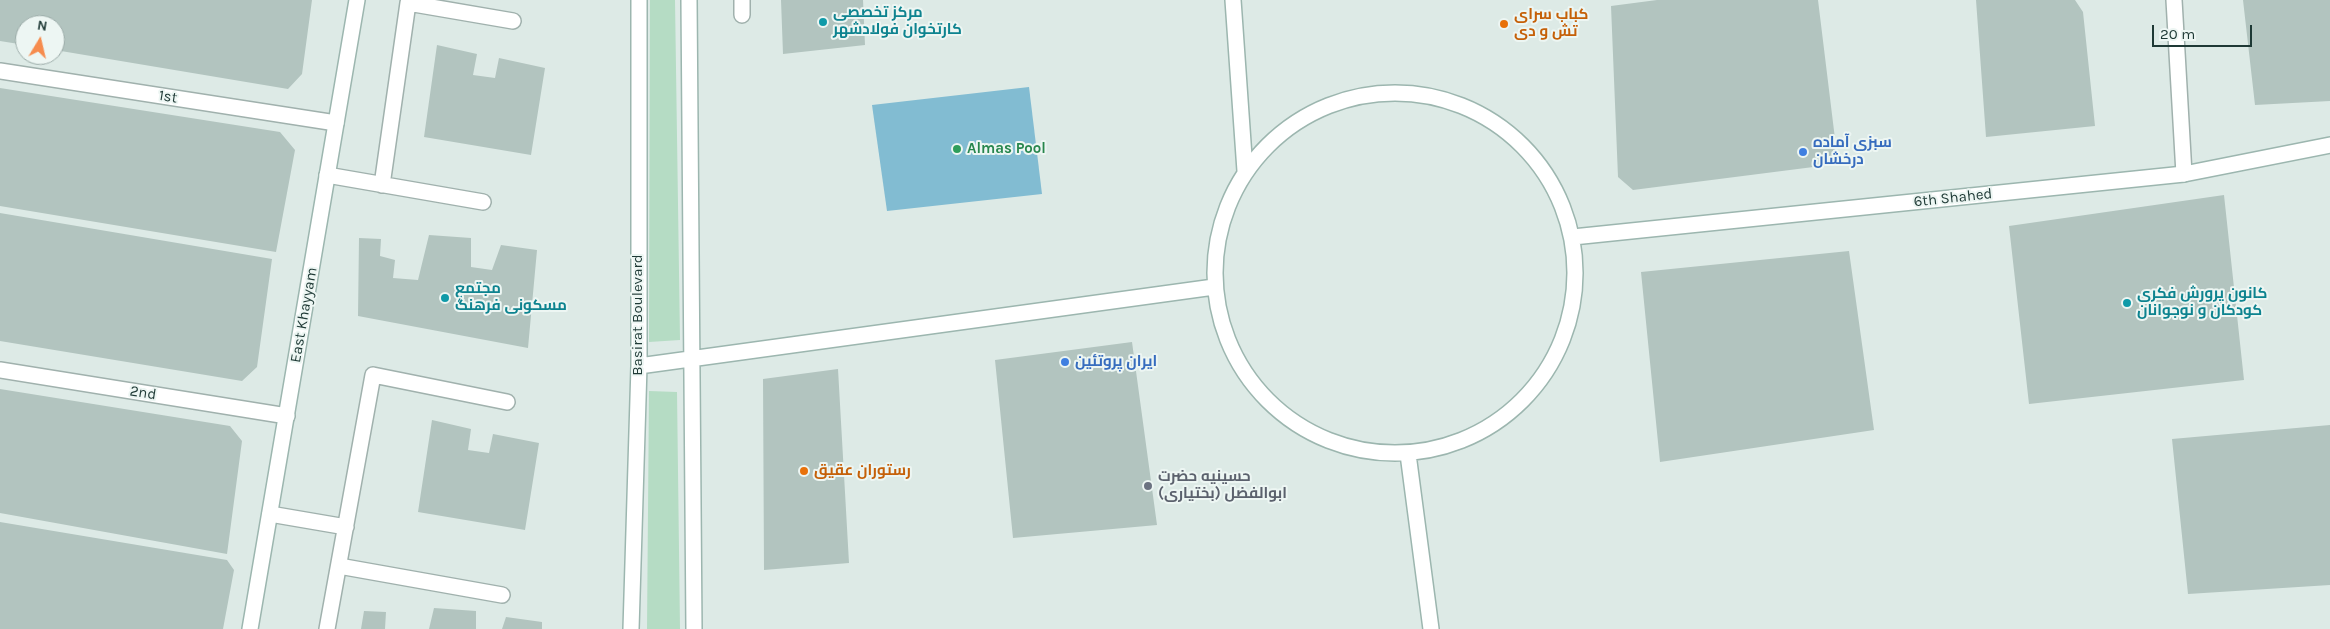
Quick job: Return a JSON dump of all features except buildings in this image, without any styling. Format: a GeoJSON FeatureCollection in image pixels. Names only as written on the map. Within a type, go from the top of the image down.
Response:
{"type":"FeatureCollection","features":[{"type":"Feature","properties":{"kind":"street","name":"East Khayyam"},"geometry":{"type":"LineString","coordinates":[[250,629],[357,0]]}},
{"type":"Feature","properties":{"kind":"street","name":"Basirat Boulevard"},"geometry":{"type":"LineString","coordinates":[[631,629],[639,366],[639,0]]}},
{"type":"Feature","properties":{"kind":"street"},"geometry":{"type":"LineString","coordinates":[[689,0],[694,629]]}},
{"type":"Feature","properties":{"kind":"street"},"geometry":{"type":"LineString","coordinates":[[1233,0],[1245,171]]}},
{"type":"Feature","properties":{"kind":"street"},"geometry":{"type":"LineString","coordinates":[[2174,0],[2184,174]]}},
{"type":"Feature","properties":{"kind":"street"},"geometry":{"type":"LineString","coordinates":[[382,185],[408,3],[513,21]]}},
{"type":"Feature","properties":{"kind":"street","name":"1st"},"geometry":{"type":"LineString","coordinates":[[0,71],[336,123]]}},
{"type":"Feature","properties":{"kind":"street"},"geometry":{"type":"LineString","coordinates":[[1401,93],[1460,104],[1513,135],[1551,182],[1573,237],[1575,298],[1557,356],[1520,405],[1469,439],[1408,454],[1353,449],[1309,431],[1300,427],[1257,391],[1227,342],[1214,287],[1216,246],[1226,207],[1245,171],[1288,128],[1341,101],[1401,93]]}},
{"type":"Feature","properties":{"kind":"street","name":"6th Shahed"},"geometry":{"type":"LineString","coordinates":[[1573,237],[2184,174],[2330,145]]}},
{"type":"Feature","properties":{"kind":"street"},"geometry":{"type":"LineString","coordinates":[[327,175],[483,202]]}},
{"type":"Feature","properties":{"kind":"street"},"geometry":{"type":"LineString","coordinates":[[639,366],[691,361],[1214,287]]}},
{"type":"Feature","properties":{"kind":"street","name":"2nd"},"geometry":{"type":"LineString","coordinates":[[0,370],[287,416]]}},
{"type":"Feature","properties":{"kind":"street"},"geometry":{"type":"LineString","coordinates":[[327,629],[373,375],[507,402]]}},
{"type":"Feature","properties":{"kind":"street"},"geometry":{"type":"LineString","coordinates":[[1408,454],[1431,629]]}},
{"type":"Feature","properties":{"kind":"street"},"geometry":{"type":"LineString","coordinates":[[270,514],[346,527]]}},
{"type":"Feature","properties":{"kind":"street"},"geometry":{"type":"LineString","coordinates":[[339,566],[502,596]]}},
{"type":"Feature","properties":{"kind":"green space"},"geometry":{"type":"Polygon","coordinates":[[[650,0],[675,0],[680,340],[649,342],[650,0]]]}},
{"type":"Feature","properties":{"kind":"green space"},"geometry":{"type":"Polygon","coordinates":[[[649,391],[677,392],[680,629],[647,629],[649,391]]]}},
{"type":"Feature","properties":{"kind":"water","name":"Almas Pool"},"geometry":{"type":"Polygon","coordinates":[[[1029,87],[1042,194],[887,211],[872,105],[1029,87]]]}},
{"type":"Feature","properties":{"kind":"place","name":"مرکز تخصصی کارتخوان فولادشهر"},"geometry":{"type":"Point","coordinates":[823,22]}},
{"type":"Feature","properties":{"kind":"place","name":"کباب سرای تش و دی"},"geometry":{"type":"Point","coordinates":[1504,24]}},
{"type":"Feature","properties":{"kind":"place","name":"Almas Pool"},"geometry":{"type":"Point","coordinates":[957,149]}},
{"type":"Feature","properties":{"kind":"place","name":"سبزی آماده درخشان"},"geometry":{"type":"Point","coordinates":[1803,152]}},
{"type":"Feature","properties":{"kind":"place","name":"مجتمع مسکونی فرهنگ"},"geometry":{"type":"Point","coordinates":[445,298]}},
{"type":"Feature","properties":{"kind":"place","name":"کانون پرورش فکری کودکان و نوجوانان"},"geometry":{"type":"Point","coordinates":[2127,303]}},
{"type":"Feature","properties":{"kind":"place","name":"ایران پروتئین"},"geometry":{"type":"Point","coordinates":[1065,362]}},
{"type":"Feature","properties":{"kind":"place","name":"رستوران عقیق"},"geometry":{"type":"Point","coordinates":[804,471]}},
{"type":"Feature","properties":{"kind":"place","name":"حسینیه حضرت ابوالفضل (بختیاری)"},"geometry":{"type":"Point","coordinates":[1148,486]}}]}
